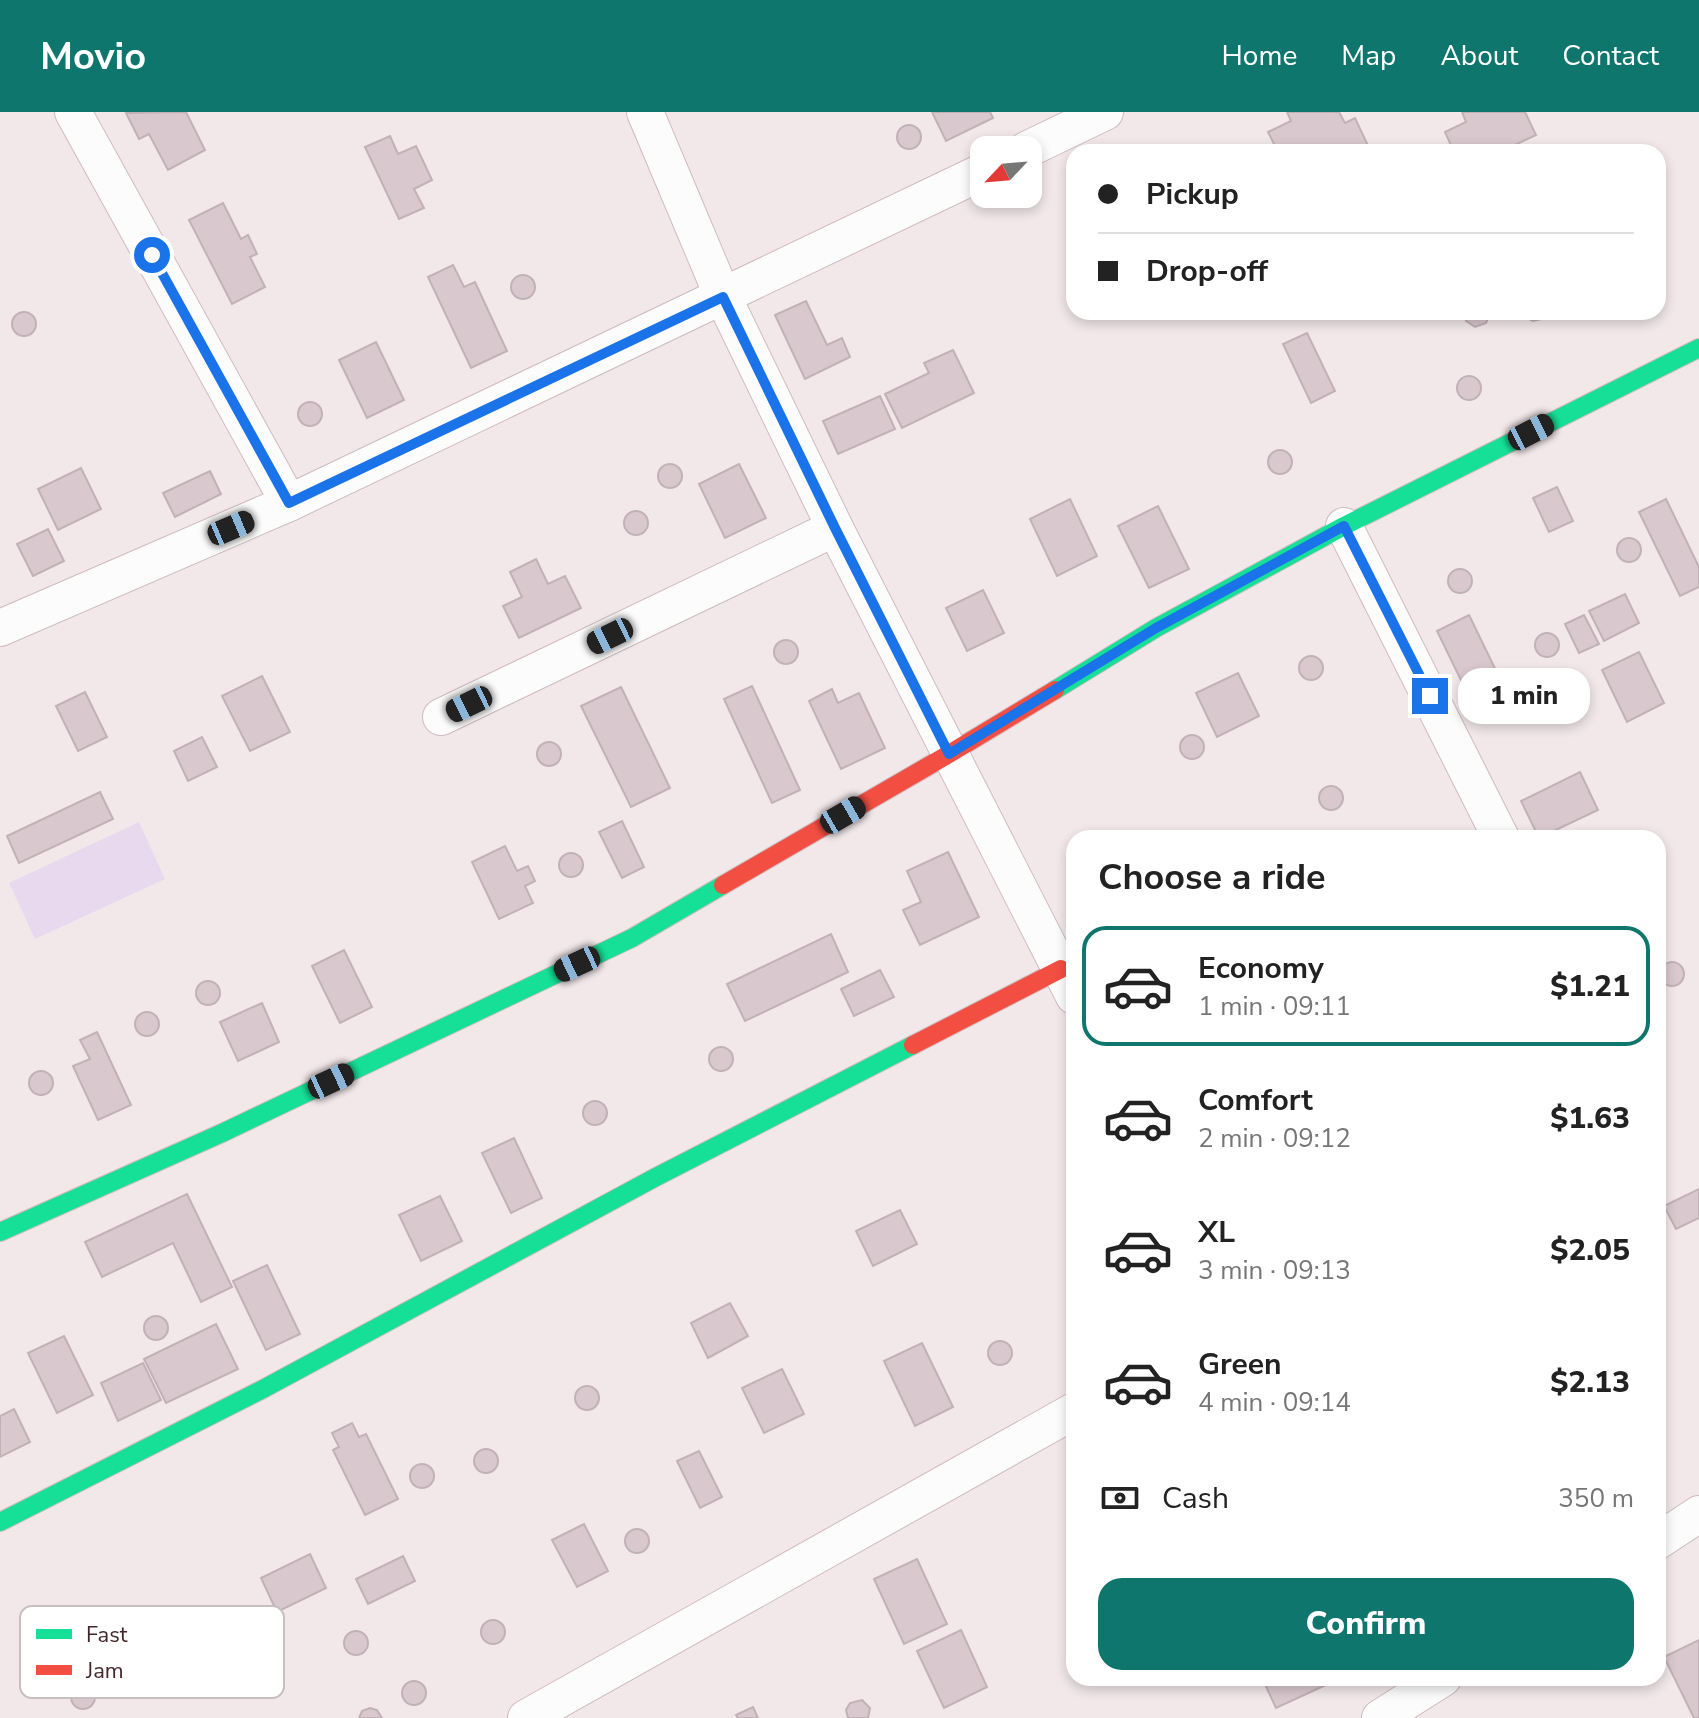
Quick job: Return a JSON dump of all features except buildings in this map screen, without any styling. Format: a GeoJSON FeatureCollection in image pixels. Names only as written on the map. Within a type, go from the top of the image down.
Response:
{"type":"FeatureCollection","features":[{"type":"Feature","properties":{"kind":"street"},"geometry":{"type":"LineString","coordinates":[[73,112],[289,503]]}},
{"type":"Feature","properties":{"kind":"street"},"geometry":{"type":"LineString","coordinates":[[645,112],[723,297],[835,528],[1066,981]]}},
{"type":"Feature","properties":{"kind":"street"},"geometry":{"type":"LineString","coordinates":[[1042,142],[1105,112]]}},
{"type":"Feature","properties":{"kind":"street"},"geometry":{"type":"LineString","coordinates":[[0,628],[289,503],[970,178]]}},
{"type":"Feature","properties":{"kind":"street"},"geometry":{"type":"LineString","coordinates":[[0,1232],[222,1133],[632,938],[949,754],[1156,628],[1344,526],[1699,348]]}},
{"type":"Feature","properties":{"kind":"street"},"geometry":{"type":"LineString","coordinates":[[1344,526],[1497,830]]}},
{"type":"Feature","properties":{"kind":"street"},"geometry":{"type":"LineString","coordinates":[[441,717],[835,528]]}},
{"type":"Feature","properties":{"kind":"street"},"geometry":{"type":"LineString","coordinates":[[0,1522],[263,1389],[642,1184],[1066,983]]}},
{"type":"Feature","properties":{"kind":"street"},"geometry":{"type":"LineString","coordinates":[[526,1718],[1066,1415]]}},
{"type":"Feature","properties":{"kind":"street"},"geometry":{"type":"LineString","coordinates":[[1666,1536],[1699,1514]]}},
{"type":"Feature","properties":{"kind":"street"},"geometry":{"type":"LineString","coordinates":[[1380,1718],[1427,1692]]}},
{"type":"Feature","properties":{"kind":"shaded area"},"geometry":{"type":"Polygon","coordinates":[[[139,822],[165,879],[35,939],[9,883],[139,822]]]}},
{"type":"Feature","properties":{"kind":"traffic: fast"},"geometry":{"type":"LineString","coordinates":[[1055,690],[1156,628],[1344,526],[1699,348]]}},
{"type":"Feature","properties":{"kind":"traffic: fast"},"geometry":{"type":"LineString","coordinates":[[0,1232],[222,1133],[632,938],[723,885]]}},
{"type":"Feature","properties":{"kind":"traffic: fast"},"geometry":{"type":"LineString","coordinates":[[0,1522],[263,1389],[656,1177],[913,1045]]}},
{"type":"Feature","properties":{"kind":"traffic: jam"},"geometry":{"type":"LineString","coordinates":[[723,885],[1055,690]]}},
{"type":"Feature","properties":{"kind":"traffic: jam"},"geometry":{"type":"LineString","coordinates":[[913,1045],[1061,969]]}},
{"type":"Feature","properties":{"kind":"route"},"geometry":{"type":"LineString","coordinates":[[152,255],[289,503],[723,297],[949,754],[1156,628],[1344,526],[1430,696]]}}]}
